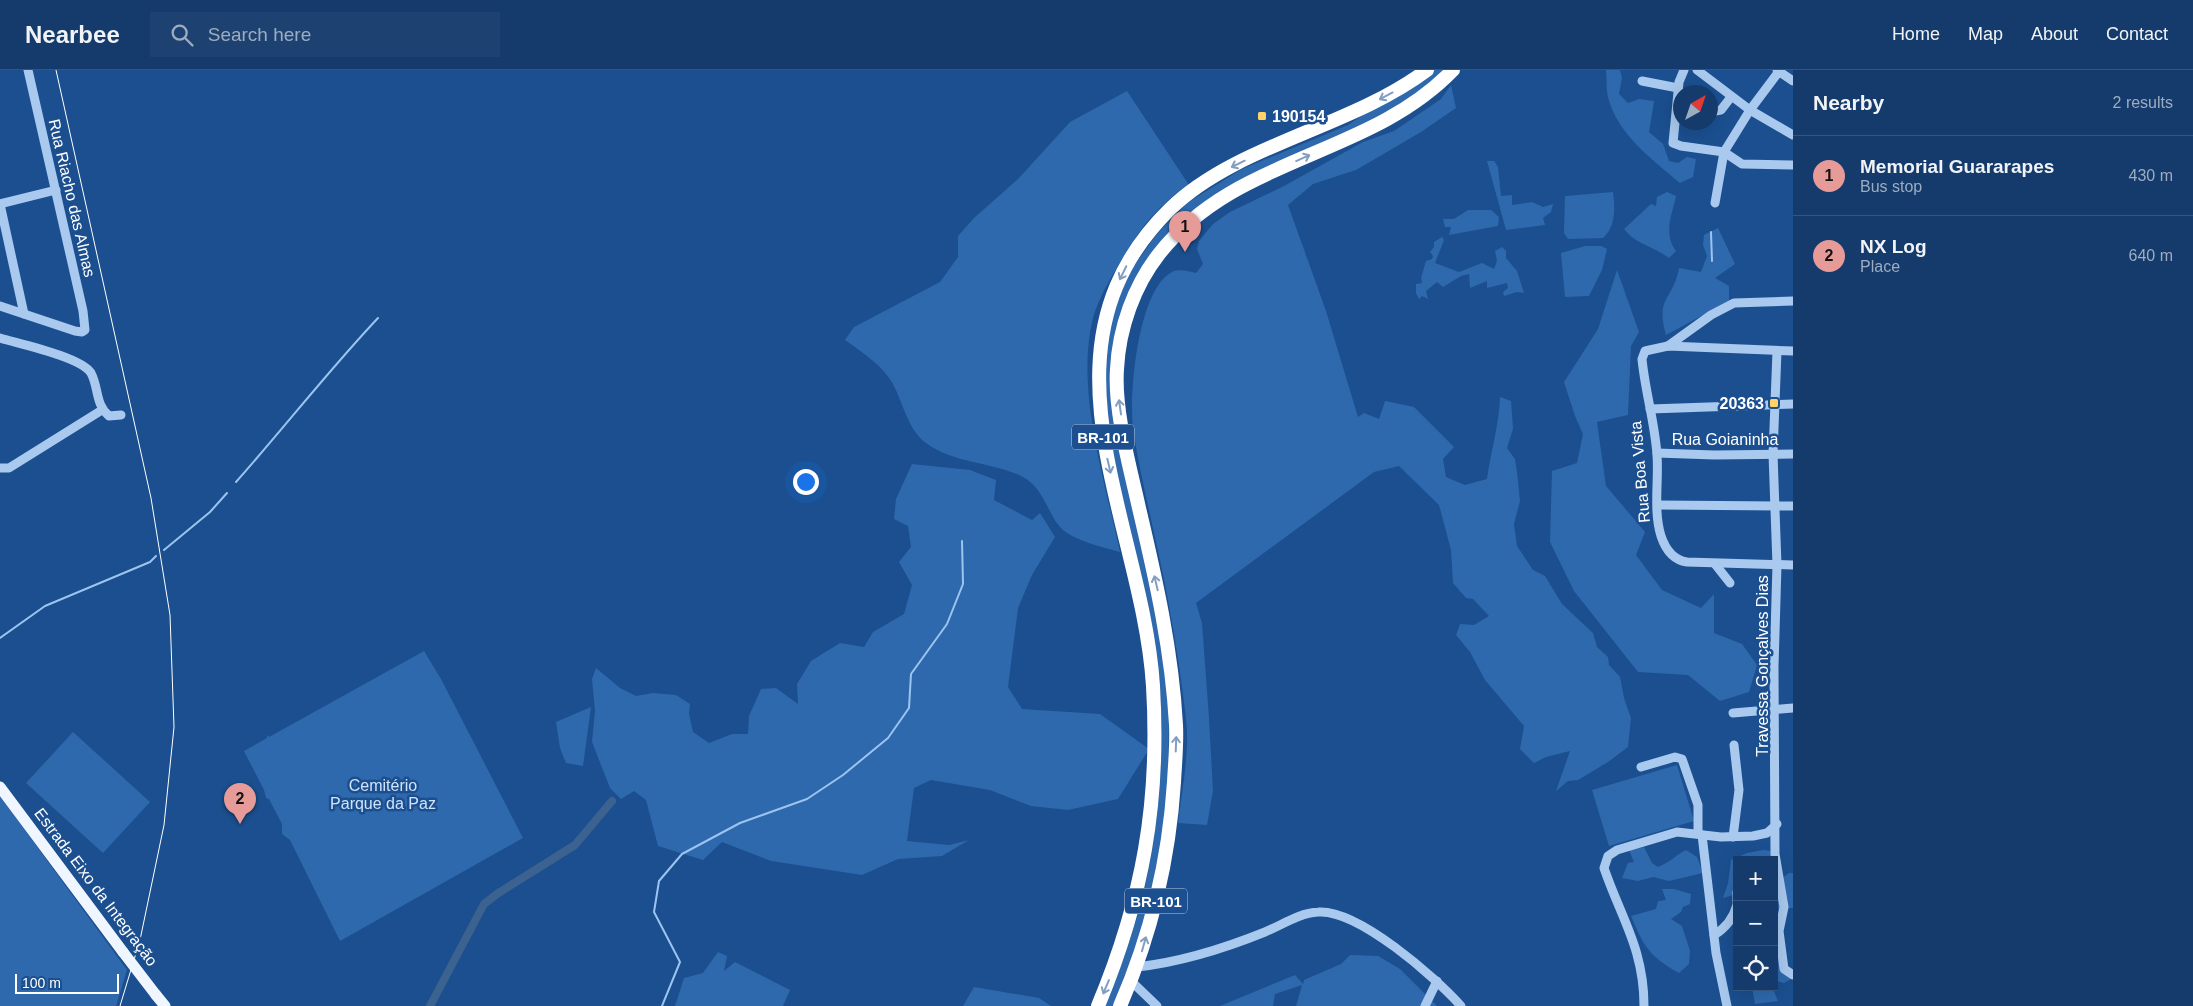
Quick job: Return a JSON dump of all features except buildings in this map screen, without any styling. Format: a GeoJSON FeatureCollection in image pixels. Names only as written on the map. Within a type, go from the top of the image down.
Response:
{"type":"FeatureCollection","features":[{"type":"Feature","properties":{"kind":"highway","name":"BR-101"},"geometry":{"type":"LineString","coordinates":[[1098,1006],[1114,969],[1138,887],[1150,826],[1154,758],[1152,684],[1148,647],[1104,441],[1098,400],[1098,357],[1112,297],[1130,260],[1147,234],[1168,211],[1195,187],[1256,155],[1382,99],[1427,70]]}},
{"type":"Feature","properties":{"kind":"highway","name":"BR-101"},"geometry":{"type":"LineString","coordinates":[[1120,1006],[1137,967],[1152,916],[1170,838],[1177,730],[1168,644],[1124,444],[1118,389],[1118,364],[1126,319],[1142,280],[1154,261],[1179,231],[1202,210],[1233,190],[1397,114],[1433,90],[1453,70]]}},
{"type":"Feature","properties":{"kind":"main road","name":"Estrada Eixo da Integração"},"geometry":{"type":"LineString","coordinates":[[0,787],[165,1006]]}},
{"type":"Feature","properties":{"kind":"street","name":"Rua Riacho das Almas"},"geometry":{"type":"LineString","coordinates":[[24,314],[75,332],[83,332],[85,320],[28,70]]}},
{"type":"Feature","properties":{"kind":"street"},"geometry":{"type":"LineString","coordinates":[[1679,85],[1684,70]]}},
{"type":"Feature","properties":{"kind":"street"},"geometry":{"type":"LineString","coordinates":[[1697,70],[1750,110],[1793,135]]}},
{"type":"Feature","properties":{"kind":"street"},"geometry":{"type":"LineString","coordinates":[[1715,203],[1724,152],[1750,110],[1779,71],[1793,81]]}},
{"type":"Feature","properties":{"kind":"street"},"geometry":{"type":"LineString","coordinates":[[1642,81],[1673,87]]}},
{"type":"Feature","properties":{"kind":"street"},"geometry":{"type":"LineString","coordinates":[[1718,110],[1731,97]]}},
{"type":"Feature","properties":{"kind":"street"},"geometry":{"type":"LineString","coordinates":[[1676,130],[1674,145],[1724,152],[1742,164],[1793,165]]}},
{"type":"Feature","properties":{"kind":"street"},"geometry":{"type":"LineString","coordinates":[[24,314],[0,204],[56,190]]}},
{"type":"Feature","properties":{"kind":"street"},"geometry":{"type":"LineString","coordinates":[[1668,346],[1710,315],[1734,303],[1793,301]]}},
{"type":"Feature","properties":{"kind":"street"},"geometry":{"type":"LineString","coordinates":[[0,306],[24,314]]}},
{"type":"Feature","properties":{"kind":"street"},"geometry":{"type":"LineString","coordinates":[[0,338],[79,363],[90,372],[102,410],[109,416],[121,416]]}},
{"type":"Feature","properties":{"kind":"street"},"geometry":{"type":"LineString","coordinates":[[1668,346],[1777,351],[1793,350]]}},
{"type":"Feature","properties":{"kind":"street","name":"Rua Boa Vista"},"geometry":{"type":"LineString","coordinates":[[1668,346],[1645,351],[1642,361],[1657,453],[1658,505],[1662,538],[1673,557],[1683,562],[1793,565]]}},
{"type":"Feature","properties":{"kind":"street","name":"Travessa Gonçalves Dias"},"geometry":{"type":"LineString","coordinates":[[1775,856],[1777,824],[1775,709],[1777,565],[1773,454],[1777,351]]}},
{"type":"Feature","properties":{"kind":"street"},"geometry":{"type":"LineString","coordinates":[[1650,409],[1774,403],[1793,404]]}},
{"type":"Feature","properties":{"kind":"street"},"geometry":{"type":"LineString","coordinates":[[0,468],[8,468],[102,410]]}},
{"type":"Feature","properties":{"kind":"street","name":"Rua Goianinha"},"geometry":{"type":"LineString","coordinates":[[1657,453],[1714,456],[1793,454]]}},
{"type":"Feature","properties":{"kind":"street"},"geometry":{"type":"LineString","coordinates":[[1658,505],[1793,506]]}},
{"type":"Feature","properties":{"kind":"street"},"geometry":{"type":"LineString","coordinates":[[1714,564],[1730,583]]}},
{"type":"Feature","properties":{"kind":"street"},"geometry":{"type":"LineString","coordinates":[[1733,713],[1793,708]]}},
{"type":"Feature","properties":{"kind":"street"},"geometry":{"type":"LineString","coordinates":[[1733,837],[1739,790],[1734,745]]}},
{"type":"Feature","properties":{"kind":"street"},"geometry":{"type":"LineString","coordinates":[[1641,767],[1675,757],[1682,759],[1698,805],[1700,834],[1714,935],[1727,1006]]}},
{"type":"Feature","properties":{"kind":"street"},"geometry":{"type":"LineString","coordinates":[[1644,1006],[1642,977],[1636,945],[1605,862],[1611,853],[1621,848],[1672,833],[1733,837],[1761,835],[1770,831],[1777,824]]}},
{"type":"Feature","properties":{"kind":"street","name":"Travessa Gonçalves Dias"},"geometry":{"type":"LineString","coordinates":[[1778,880],[1788,907],[1779,931],[1784,969],[1793,975]]}},
{"type":"Feature","properties":{"kind":"street"},"geometry":{"type":"LineString","coordinates":[[1137,967],[1188,959],[1264,932],[1306,914],[1323,912],[1379,936],[1437,981],[1461,1006]]}},
{"type":"Feature","properties":{"kind":"street"},"geometry":{"type":"LineString","coordinates":[[1714,935],[1726,926],[1733,917]]}},
{"type":"Feature","properties":{"kind":"street"},"geometry":{"type":"LineString","coordinates":[[1131,981],[1157,1006]]}},
{"type":"Feature","properties":{"kind":"street"},"geometry":{"type":"LineString","coordinates":[[1425,1006],[1437,981]]}},
{"type":"Feature","properties":{"kind":"green space"},"geometry":{"type":"Polygon","coordinates":[[[1429,70],[1449,70],[1410,102],[1248,178],[1143,272],[1113,371],[1152,586],[1169,705],[1168,812],[1146,920],[1113,1006],[1105,1006],[1129,943],[1146,882],[1157,819],[1161,751],[1160,691],[1105,417],[1106,332],[1129,273],[1156,235],[1187,203],[1242,169],[1348,125],[1429,70]]]}},
{"type":"Feature","properties":{"kind":"green space"},"geometry":{"type":"Polygon","coordinates":[[[1606,70],[1620,70],[1622,78],[1619,94],[1628,103],[1639,99],[1654,101],[1649,132],[1663,144],[1669,161],[1678,163],[1687,157],[1696,159],[1693,177],[1680,183],[1637,145],[1619,123],[1608,97],[1606,70]]]}},
{"type":"Feature","properties":{"kind":"green space"},"geometry":{"type":"Polygon","coordinates":[[[1451,85],[1456,108],[1421,132],[1356,170],[1313,184],[1288,205],[1326,311],[1358,417],[1364,413],[1379,419],[1385,401],[1414,407],[1454,447],[1443,459],[1446,477],[1465,485],[1487,479],[1500,397],[1511,401],[1513,429],[1507,448],[1515,459],[1520,501],[1514,524],[1517,546],[1533,570],[1545,576],[1562,604],[1593,633],[1597,647],[1608,657],[1609,665],[1620,677],[1624,698],[1631,718],[1628,747],[1608,762],[1578,780],[1568,781],[1556,791],[1570,751],[1546,757],[1534,763],[1520,749],[1524,726],[1485,680],[1470,652],[1456,635],[1460,624],[1474,625],[1489,616],[1473,599],[1466,598],[1453,583],[1451,550],[1439,505],[1399,466],[1374,472],[1196,603],[1202,623],[1213,791],[1207,825],[1178,823],[1186,757],[1186,718],[1161,564],[1133,427],[1132,411],[1135,367],[1138,342],[1144,318],[1152,297],[1162,281],[1174,271],[1182,270],[1196,273],[1203,264],[1197,249],[1199,241],[1213,224],[1230,212],[1284,186],[1363,142],[1394,131],[1441,99],[1451,85]]]}},
{"type":"Feature","properties":{"kind":"green space"},"geometry":{"type":"Polygon","coordinates":[[[1127,91],[1189,185],[1161,207],[1138,234],[1107,285],[1093,318],[1088,346],[1090,405],[1100,465],[1120,552],[1089,543],[1066,532],[1056,523],[1036,488],[1023,477],[1000,468],[949,455],[926,443],[910,424],[897,391],[889,377],[872,360],[845,340],[854,327],[940,282],[958,257],[958,236],[974,218],[1019,178],[1070,122],[1127,91]]]}},
{"type":"Feature","properties":{"kind":"green space"},"geometry":{"type":"Polygon","coordinates":[[[1487,161],[1494,161],[1498,167],[1501,196],[1512,195],[1512,205],[1532,202],[1543,207],[1553,204],[1551,212],[1543,218],[1545,225],[1506,230],[1487,161]]]}},
{"type":"Feature","properties":{"kind":"green space"},"geometry":{"type":"Polygon","coordinates":[[[1613,192],[1614,210],[1612,222],[1603,238],[1568,239],[1564,233],[1565,196],[1613,192]]]}},
{"type":"Feature","properties":{"kind":"green space"},"geometry":{"type":"Polygon","coordinates":[[[1667,192],[1676,196],[1669,231],[1676,251],[1669,258],[1639,242],[1624,229],[1651,204],[1656,206],[1657,197],[1667,192]]]}},
{"type":"Feature","properties":{"kind":"green space"},"geometry":{"type":"Polygon","coordinates":[[[1468,210],[1491,210],[1499,217],[1498,226],[1449,235],[1451,227],[1445,227],[1443,219],[1454,219],[1468,210]]]}},
{"type":"Feature","properties":{"kind":"green space"},"geometry":{"type":"Polygon","coordinates":[[[1718,228],[1735,264],[1715,278],[1729,286],[1729,301],[1666,335],[1663,322],[1664,305],[1673,287],[1679,268],[1701,272],[1707,256],[1703,245],[1704,235],[1718,228]]]}},
{"type":"Feature","properties":{"kind":"green space"},"geometry":{"type":"Polygon","coordinates":[[[1442,237],[1444,240],[1435,263],[1459,272],[1482,263],[1494,269],[1497,261],[1495,251],[1502,247],[1506,251],[1506,258],[1517,271],[1524,293],[1517,292],[1504,296],[1503,292],[1508,288],[1507,283],[1487,288],[1487,281],[1470,288],[1469,274],[1461,276],[1443,287],[1437,282],[1426,291],[1428,299],[1422,296],[1419,299],[1416,293],[1416,284],[1422,283],[1421,278],[1426,261],[1432,259],[1433,256],[1430,252],[1434,247],[1434,242],[1442,237]]]}},
{"type":"Feature","properties":{"kind":"green space"},"geometry":{"type":"Polygon","coordinates":[[[1585,246],[1601,246],[1607,249],[1602,270],[1589,296],[1565,297],[1561,253],[1585,246]]]}},
{"type":"Feature","properties":{"kind":"green space"},"geometry":{"type":"Polygon","coordinates":[[[1617,270],[1639,332],[1631,346],[1628,415],[1597,422],[1606,486],[1645,532],[1636,555],[1662,590],[1701,608],[1714,594],[1714,633],[1742,644],[1757,665],[1749,692],[1720,701],[1688,675],[1638,672],[1574,591],[1550,542],[1552,471],[1577,463],[1583,434],[1564,382],[1598,329],[1617,270]]]}},
{"type":"Feature","properties":{"kind":"green space"},"geometry":{"type":"Polygon","coordinates":[[[912,464],[970,470],[996,480],[994,500],[1032,520],[1040,513],[1055,537],[1032,575],[1018,608],[1008,687],[1022,709],[1100,714],[1149,749],[1118,799],[1068,810],[1031,806],[990,790],[931,780],[914,788],[907,841],[949,845],[969,840],[942,856],[898,859],[862,875],[771,861],[722,842],[703,860],[658,846],[646,800],[634,791],[621,799],[610,788],[592,742],[595,711],[592,679],[596,668],[620,688],[636,696],[653,693],[676,695],[690,704],[689,714],[693,732],[709,743],[732,734],[748,734],[749,716],[761,689],[776,688],[798,704],[797,684],[811,661],[840,643],[864,647],[873,632],[904,614],[912,585],[899,562],[911,547],[908,526],[894,519],[896,499],[912,464]]]}},
{"type":"Feature","properties":{"kind":"green space","name":"Cemitério Parque da Paz"},"geometry":{"type":"Polygon","coordinates":[[[424,651],[441,679],[523,838],[340,941],[290,840],[282,834],[282,824],[269,799],[266,798],[264,790],[244,751],[267,738],[267,735],[269,737],[424,651]]]}},
{"type":"Feature","properties":{"kind":"green space"},"geometry":{"type":"Polygon","coordinates":[[[591,707],[583,766],[566,763],[560,748],[556,722],[591,707]]]}},
{"type":"Feature","properties":{"kind":"green space"},"geometry":{"type":"Polygon","coordinates":[[[73,732],[150,802],[103,853],[26,783],[73,732]]]}},
{"type":"Feature","properties":{"kind":"green space"},"geometry":{"type":"Polygon","coordinates":[[[1677,765],[1694,821],[1609,846],[1592,790],[1677,765]]]}},
{"type":"Feature","properties":{"kind":"green space"},"geometry":{"type":"Polygon","coordinates":[[[0,796],[127,970],[116,1006],[0,1006],[0,796]]]}},
{"type":"Feature","properties":{"kind":"green space"},"geometry":{"type":"Polygon","coordinates":[[[1644,847],[1652,863],[1658,867],[1686,850],[1697,857],[1703,873],[1669,881],[1653,877],[1638,881],[1622,878],[1628,863],[1634,862],[1629,850],[1644,847]]]}},
{"type":"Feature","properties":{"kind":"green space"},"geometry":{"type":"Polygon","coordinates":[[[1763,850],[1772,851],[1771,856],[1740,856],[1763,850]]]}},
{"type":"Feature","properties":{"kind":"green space"},"geometry":{"type":"Polygon","coordinates":[[[1733,859],[1733,895],[1723,898],[1728,883],[1731,860],[1733,859]]]}},
{"type":"Feature","properties":{"kind":"green space"},"geometry":{"type":"Polygon","coordinates":[[[1789,873],[1793,873],[1793,908],[1778,909],[1778,881],[1789,873]]]}},
{"type":"Feature","properties":{"kind":"green space"},"geometry":{"type":"Polygon","coordinates":[[[1662,889],[1674,889],[1691,894],[1690,904],[1683,907],[1681,912],[1671,919],[1682,926],[1690,951],[1689,964],[1679,973],[1654,956],[1644,943],[1631,916],[1656,909],[1658,901],[1666,900],[1662,889]]]}},
{"type":"Feature","properties":{"kind":"green space"},"geometry":{"type":"Polygon","coordinates":[[[1778,921],[1782,962],[1793,969],[1793,978],[1784,983],[1778,981],[1778,921]]]}},
{"type":"Feature","properties":{"kind":"green space"},"geometry":{"type":"Polygon","coordinates":[[[718,952],[727,956],[724,971],[735,962],[790,990],[783,1006],[675,1006],[684,978],[703,973],[718,952]]]}},
{"type":"Feature","properties":{"kind":"green space"},"geometry":{"type":"Polygon","coordinates":[[[1350,955],[1378,956],[1400,969],[1437,1006],[1296,1006],[1302,985],[1275,994],[1273,1006],[1220,1006],[1295,975],[1303,984],[1304,980],[1341,964],[1350,955]]]}},
{"type":"Feature","properties":{"kind":"green space"},"geometry":{"type":"Polygon","coordinates":[[[974,987],[1039,998],[1051,1006],[963,1006],[974,987]]]}},
{"type":"Feature","properties":{"kind":"green space"},"geometry":{"type":"Polygon","coordinates":[[[1753,991],[1774,991],[1778,1001],[1755,1004],[1753,991]]]}},
{"type":"Feature","properties":{"kind":"waterway"},"geometry":{"type":"LineString","coordinates":[[1711,232],[1712,261]]}},
{"type":"Feature","properties":{"kind":"waterway"},"geometry":{"type":"LineString","coordinates":[[236,482],[341,358],[378,318]]}},
{"type":"Feature","properties":{"kind":"waterway"},"geometry":{"type":"LineString","coordinates":[[164,550],[210,512],[227,493]]}},
{"type":"Feature","properties":{"kind":"waterway"},"geometry":{"type":"LineString","coordinates":[[662,1006],[680,962],[654,912],[659,881],[682,854],[740,823],[807,799],[843,775],[888,738],[909,708],[911,674],[947,624],[963,584],[962,541]]}},
{"type":"Feature","properties":{"kind":"waterway"},"geometry":{"type":"LineString","coordinates":[[0,638],[45,606],[150,562],[156,556]]}},
{"type":"Feature","properties":{"kind":"waterway"},"geometry":{"type":"LineString","coordinates":[[430,1006],[484,904],[575,845],[612,801]]}},
{"type":"Feature","properties":{"kind":"tram line"},"geometry":{"type":"LineString","coordinates":[[56,70],[151,498],[170,615],[174,727],[164,825],[140,940],[120,1006]]}},
{"type":"Feature","properties":{"kind":"place","name":"190154"},"geometry":{"type":"Point","coordinates":[1262,116]}},
{"type":"Feature","properties":{"kind":"place","name":"Memorial Guararapes"},"geometry":{"type":"Point","coordinates":[1185,252]}},
{"type":"Feature","properties":{"kind":"place","name":"20363"},"geometry":{"type":"Point","coordinates":[1774,403]}},
{"type":"Feature","properties":{"kind":"place","name":"NX Log"},"geometry":{"type":"Point","coordinates":[240,824]}}]}
